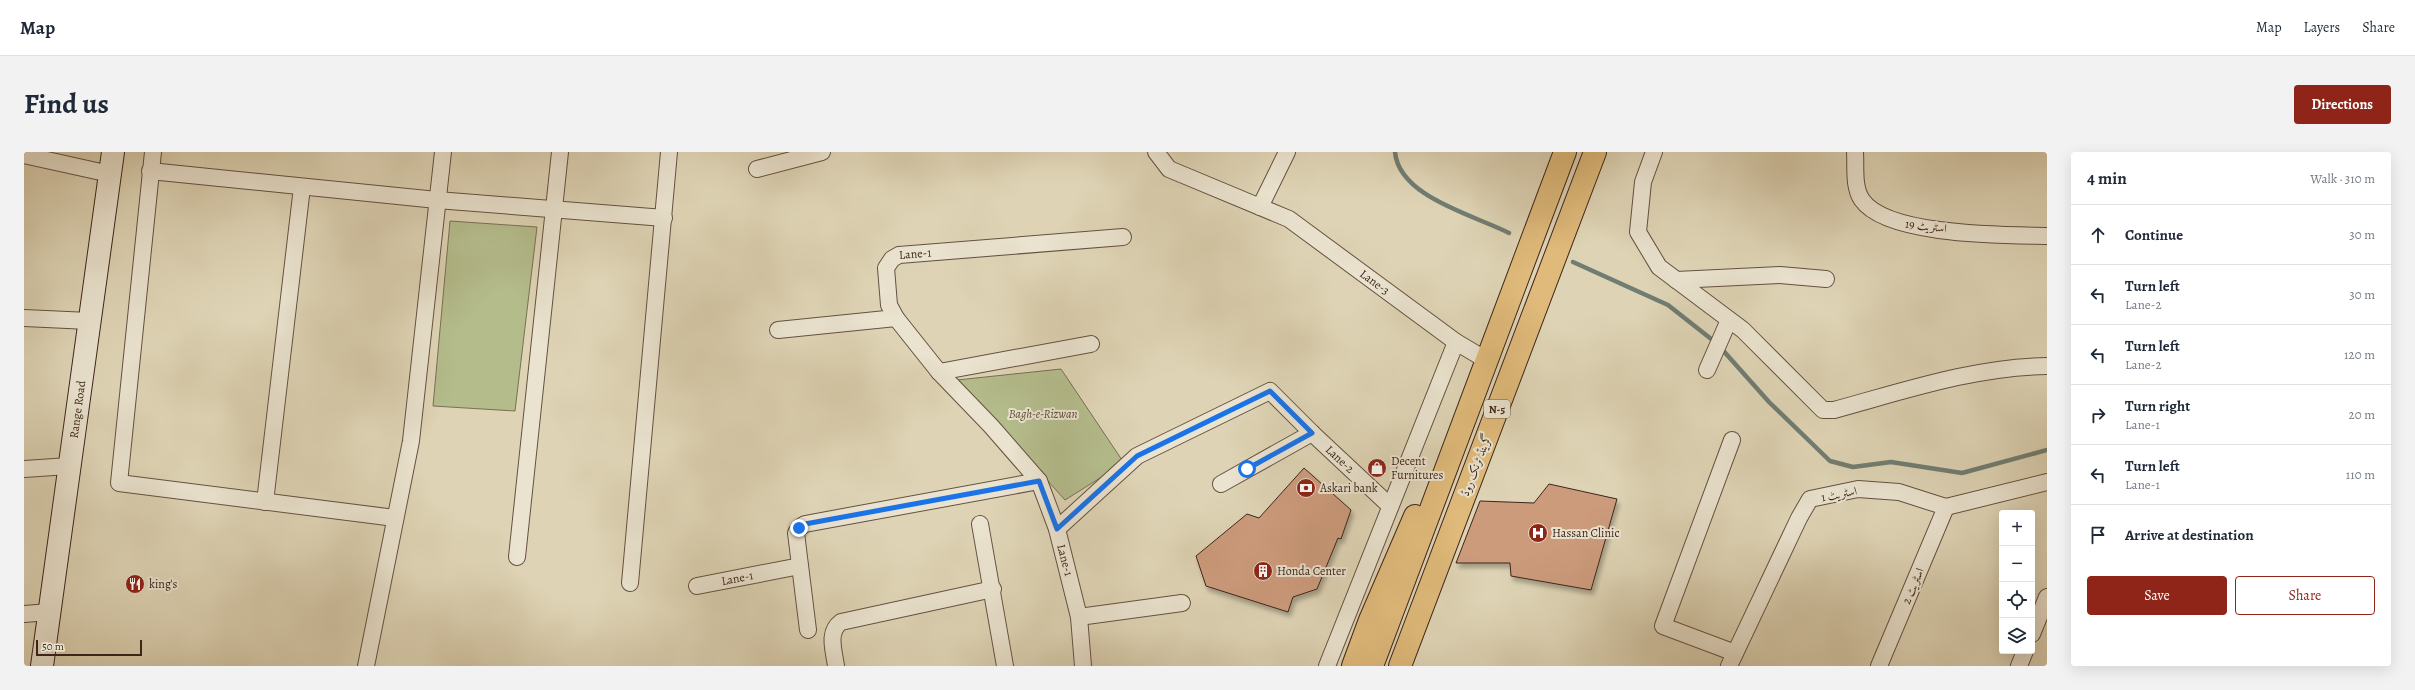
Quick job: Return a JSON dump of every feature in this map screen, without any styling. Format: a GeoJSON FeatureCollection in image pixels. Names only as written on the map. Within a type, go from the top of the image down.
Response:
{"type":"FeatureCollection","features":[{"type":"Feature","properties":{"kind":"highway","name":"N-5"},"geometry":{"type":"LineString","coordinates":[[1372,666],[1566,152]]}},
{"type":"Feature","properties":{"kind":"highway","name":"گرینڈ ٹرنک روڈ"},"geometry":{"type":"LineString","coordinates":[[1400,666],[1595,152]]}},
{"type":"Feature","properties":{"kind":"highway","name":"N-5"},"geometry":{"type":"LineString","coordinates":[[1353,666],[1370,620],[1410,525],[1464,423]]}},
{"type":"Feature","properties":{"kind":"main road","name":"Range Road"},"geometry":{"type":"LineString","coordinates":[[42,666],[113,152]]}},
{"type":"Feature","properties":{"kind":"street"},"geometry":{"type":"LineString","coordinates":[[153,152],[120,483],[395,518]]}},
{"type":"Feature","properties":{"kind":"street"},"geometry":{"type":"LineString","coordinates":[[366,666],[410,441],[443,152]]}},
{"type":"Feature","properties":{"kind":"street"},"geometry":{"type":"LineString","coordinates":[[517,557],[560,152]]}},
{"type":"Feature","properties":{"kind":"street"},"geometry":{"type":"LineString","coordinates":[[630,583],[669,152]]}},
{"type":"Feature","properties":{"kind":"street"},"geometry":{"type":"LineString","coordinates":[[757,168],[822,152]]}},
{"type":"Feature","properties":{"kind":"street","name":"Lane-3"},"geometry":{"type":"LineString","coordinates":[[1156,152],[1169,168],[1289,219],[1456,342],[1488,361]]}},
{"type":"Feature","properties":{"kind":"street"},"geometry":{"type":"LineString","coordinates":[[1260,207],[1287,152]]}},
{"type":"Feature","properties":{"kind":"street"},"geometry":{"type":"LineString","coordinates":[[1654,152],[1643,182],[1638,232],[1659,267],[1743,330],[1822,410],[1828,411],[1964,375],[2023,366],[2047,366]]}},
{"type":"Feature","properties":{"kind":"street","name":"اسٹریٹ 19"},"geometry":{"type":"LineString","coordinates":[[1855,152],[1856,184],[1861,199],[1871,210],[1885,218],[1903,224],[1973,232],[2047,236]]}},
{"type":"Feature","properties":{"kind":"street"},"geometry":{"type":"LineString","coordinates":[[24,155],[110,174]]}},
{"type":"Feature","properties":{"kind":"street"},"geometry":{"type":"LineString","coordinates":[[150,171],[438,200],[554,208],[664,218]]}},
{"type":"Feature","properties":{"kind":"street"},"geometry":{"type":"LineString","coordinates":[[266,502],[302,186]]}},
{"type":"Feature","properties":{"kind":"street","name":"Lane-1"},"geometry":{"type":"LineString","coordinates":[[1083,666],[1079,617],[1057,529],[1039,481],[991,426],[938,372],[896,318],[889,304],[886,268],[892,259],[899,255],[1123,237]]}},
{"type":"Feature","properties":{"kind":"street"},"geometry":{"type":"LineString","coordinates":[[1676,280],[1780,276],[1826,279]]}},
{"type":"Feature","properties":{"kind":"street"},"geometry":{"type":"LineString","coordinates":[[24,318],[89,321]]}},
{"type":"Feature","properties":{"kind":"street"},"geometry":{"type":"LineString","coordinates":[[778,330],[896,318]]}},
{"type":"Feature","properties":{"kind":"street"},"geometry":{"type":"LineString","coordinates":[[1707,370],[1729,320]]}},
{"type":"Feature","properties":{"kind":"street"},"geometry":{"type":"LineString","coordinates":[[1327,666],[1456,342]]}},
{"type":"Feature","properties":{"kind":"street"},"geometry":{"type":"LineString","coordinates":[[938,372],[1091,344]]}},
{"type":"Feature","properties":{"kind":"street","name":"Lane-2"},"geometry":{"type":"LineString","coordinates":[[1057,529],[1137,456],[1262,393],[1270,391],[1312,433],[1390,505]]}},
{"type":"Feature","properties":{"kind":"street"},"geometry":{"type":"LineString","coordinates":[[1221,484],[1312,433]]}},
{"type":"Feature","properties":{"kind":"street"},"geometry":{"type":"LineString","coordinates":[[1732,440],[1663,626],[1732,660]]}},
{"type":"Feature","properties":{"kind":"street"},"geometry":{"type":"LineString","coordinates":[[24,469],[69,466]]}},
{"type":"Feature","properties":{"kind":"street"},"geometry":{"type":"LineString","coordinates":[[808,630],[796,533],[799,528],[805,524],[1039,481]]}},
{"type":"Feature","properties":{"kind":"street"},"geometry":{"type":"LineString","coordinates":[[1946,507],[2047,482]]}},
{"type":"Feature","properties":{"kind":"street","name":"اسٹریٹ 1"},"geometry":{"type":"LineString","coordinates":[[1732,660],[1799,518],[1810,499],[1858,489],[1899,492],[1946,507]]}},
{"type":"Feature","properties":{"kind":"street","name":"اسٹریٹ 2"},"geometry":{"type":"LineString","coordinates":[[1879,666],[1946,507]]}},
{"type":"Feature","properties":{"kind":"street"},"geometry":{"type":"LineString","coordinates":[[980,524],[993,589],[1005,666]]}},
{"type":"Feature","properties":{"kind":"street","name":"Lane-1"},"geometry":{"type":"LineString","coordinates":[[697,586],[800,566]]}},
{"type":"Feature","properties":{"kind":"street"},"geometry":{"type":"LineString","coordinates":[[836,666],[832,633],[835,626],[841,622],[993,589]]}},
{"type":"Feature","properties":{"kind":"street"},"geometry":{"type":"LineString","coordinates":[[2035,627],[2047,597]]}},
{"type":"Feature","properties":{"kind":"street"},"geometry":{"type":"LineString","coordinates":[[1079,617],[1182,603]]}},
{"type":"Feature","properties":{"kind":"street"},"geometry":{"type":"LineString","coordinates":[[24,614],[49,612]]}},
{"type":"Feature","properties":{"kind":"street"},"geometry":{"type":"LineString","coordinates":[[2019,666],[2024,654]]}},
{"type":"Feature","properties":{"kind":"green space"},"geometry":{"type":"Polygon","coordinates":[[[450,221],[537,227],[515,411],[433,406],[450,221]]]}},
{"type":"Feature","properties":{"kind":"green space","name":"Bagh-e-Rizwan"},"geometry":{"type":"Polygon","coordinates":[[[1061,369],[1124,463],[1065,500],[957,380],[1061,369]]]}},
{"type":"Feature","properties":{"kind":"building","name":"Honda Center"},"geometry":{"type":"Polygon","coordinates":[[[1304,468],[1351,510],[1341,539],[1338,538],[1317,589],[1293,597],[1288,612],[1206,586],[1196,556],[1247,514],[1259,518],[1304,468]]]}},
{"type":"Feature","properties":{"kind":"building","name":"Hassan Clinic"},"geometry":{"type":"Polygon","coordinates":[[[1549,484],[1617,499],[1591,590],[1511,576],[1510,563],[1456,563],[1480,501],[1534,503],[1549,484]]]}},
{"type":"Feature","properties":{"kind":"waterway"},"geometry":{"type":"LineString","coordinates":[[1395,152],[1400,168],[1410,181],[1424,193],[1440,203],[1509,233]]}},
{"type":"Feature","properties":{"kind":"waterway"},"geometry":{"type":"LineString","coordinates":[[1573,262],[1668,305],[1715,342]]}},
{"type":"Feature","properties":{"kind":"waterway"},"geometry":{"type":"LineString","coordinates":[[1720,347],[1769,402],[1830,461],[1853,467],[1891,462],[1962,473],[2047,450]]}},
{"type":"Feature","properties":{"kind":"place","name":"Decent Furnitures"},"geometry":{"type":"Point","coordinates":[1377,468]}},
{"type":"Feature","properties":{"kind":"place","name":"Askari bank"},"geometry":{"type":"Point","coordinates":[1306,488]}},
{"type":"Feature","properties":{"kind":"place","name":"Hassan Clinic"},"geometry":{"type":"Point","coordinates":[1538,533]}},
{"type":"Feature","properties":{"kind":"place","name":"Honda Center"},"geometry":{"type":"Point","coordinates":[1263,571]}},
{"type":"Feature","properties":{"kind":"place","name":"king's"},"geometry":{"type":"Point","coordinates":[135,584]}},
{"type":"Feature","properties":{"kind":"route"},"geometry":{"type":"LineString","coordinates":[[799,528],[805,524],[1039,481],[1057,529],[1079,507],[1137,456],[1262,393],[1270,391],[1312,433],[1247,469]]}}]}
